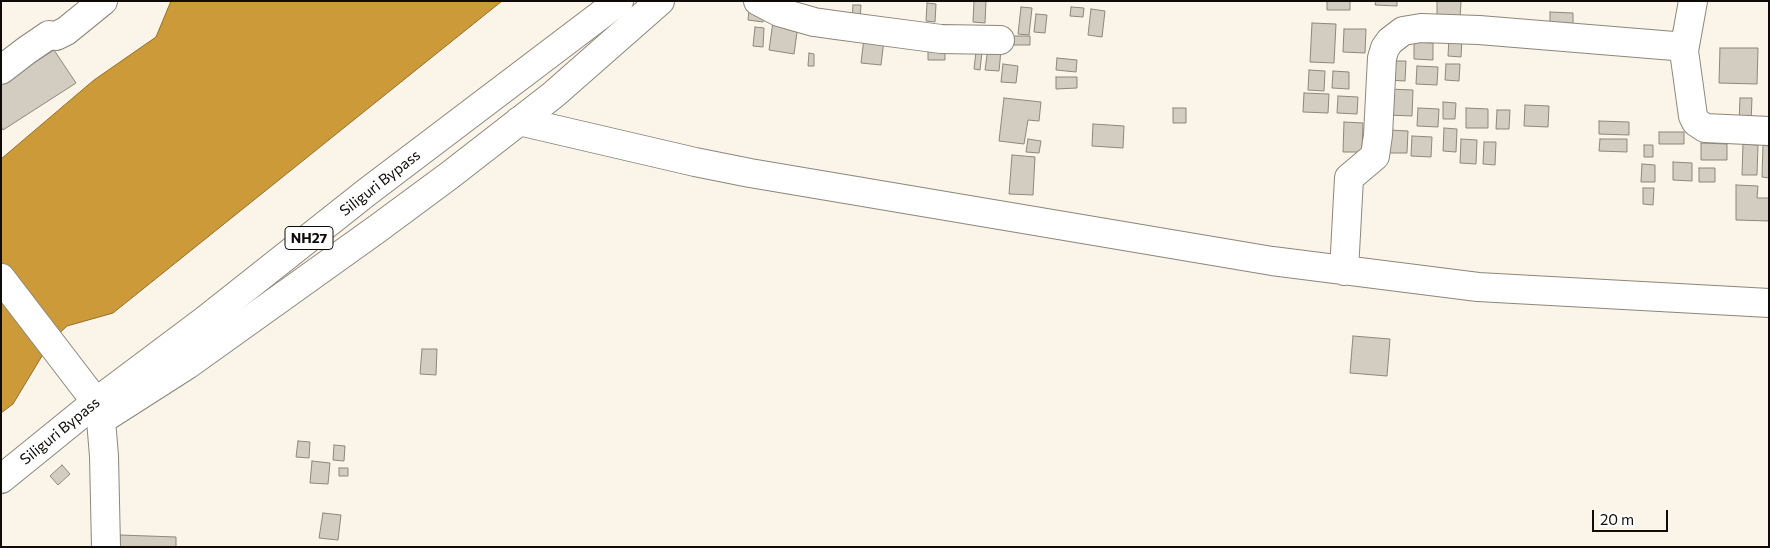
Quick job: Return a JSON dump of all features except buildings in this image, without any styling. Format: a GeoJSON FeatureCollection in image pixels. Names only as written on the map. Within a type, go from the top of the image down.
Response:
{"type":"FeatureCollection","features":[{"type":"Feature","properties":{"kind":"main road"},"geometry":{"type":"LineString","coordinates":[[66,31],[70,1]]}},
{"type":"Feature","properties":{"kind":"main road"},"geometry":{"type":"LineString","coordinates":[[1,70],[49,35],[56,36],[66,31],[104,1]]}},
{"type":"Feature","properties":{"kind":"main road","name":"Siliguri Bypass"},"geometry":{"type":"LineString","coordinates":[[1,479],[98,411],[204,321],[383,180],[620,1]]}},
{"type":"Feature","properties":{"kind":"main road"},"geometry":{"type":"LineString","coordinates":[[98,411],[187,365],[377,229],[553,95],[660,1]]}},
{"type":"Feature","properties":{"kind":"main road"},"geometry":{"type":"LineString","coordinates":[[758,1],[779,12],[835,26],[941,39],[1000,40]]}},
{"type":"Feature","properties":{"kind":"main road"},"geometry":{"type":"LineString","coordinates":[[1693,1],[1684,50],[1692,116],[1696,122],[1705,128],[1769,131]]}},
{"type":"Feature","properties":{"kind":"main road"},"geometry":{"type":"LineString","coordinates":[[1344,271],[1349,178],[1375,156],[1382,58],[1384,48],[1397,34],[1421,28],[1479,30],[1674,46],[1684,50]]}},
{"type":"Feature","properties":{"kind":"main road"},"geometry":{"type":"LineString","coordinates":[[519,121],[750,173],[1272,261],[1478,287],[1769,302]]}},
{"type":"Feature","properties":{"kind":"main road"},"geometry":{"type":"LineString","coordinates":[[1,278],[98,411],[104,456],[106,547]]}},
{"type":"Feature","properties":{"kind":"shaded area"},"geometry":{"type":"Polygon","coordinates":[[[171,1],[502,1],[113,313],[67,326],[51,341],[13,404],[1,413],[1,159],[94,80],[156,37],[171,1]]]}}]}
